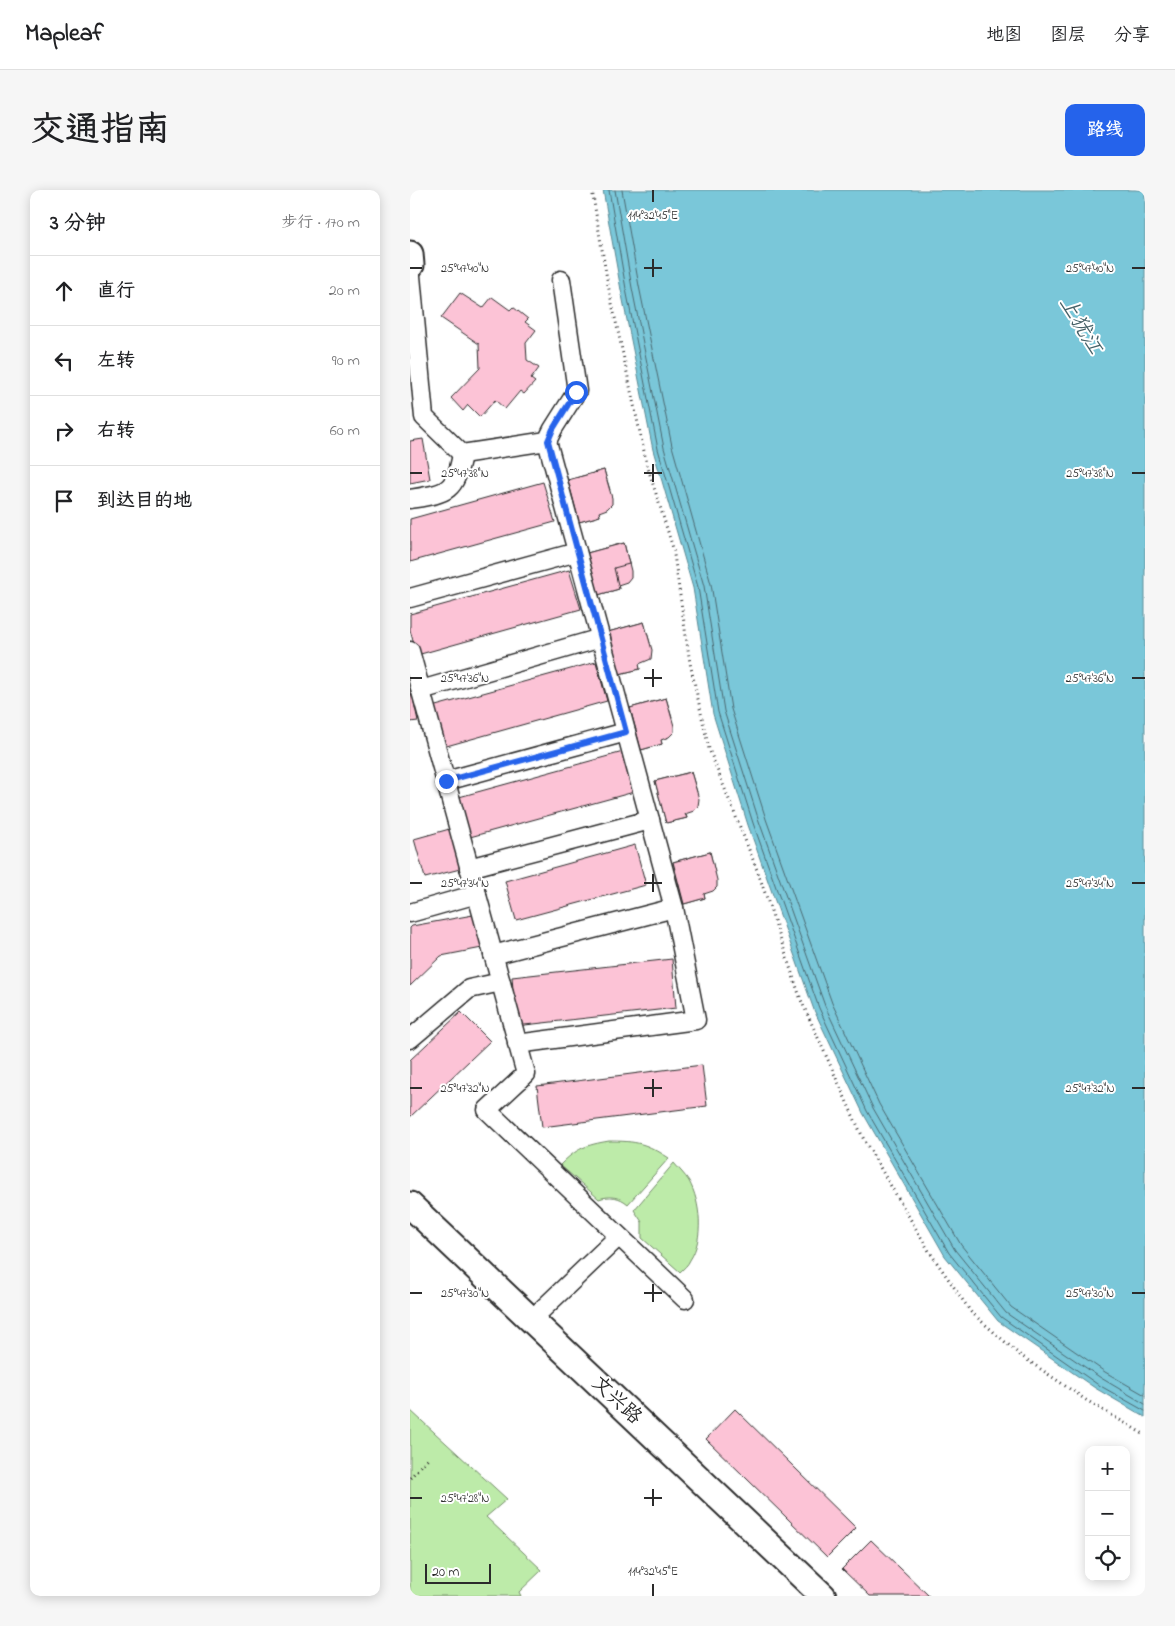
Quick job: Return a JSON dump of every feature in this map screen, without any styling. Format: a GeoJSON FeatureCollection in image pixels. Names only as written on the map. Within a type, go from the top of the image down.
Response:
{"type":"FeatureCollection","features":[{"type":"Feature","properties":{"kind":"street"},"geometry":{"type":"LineString","coordinates":[[410,262],[414,348],[424,416],[462,454]]}},
{"type":"Feature","properties":{"kind":"street"},"geometry":{"type":"LineString","coordinates":[[518,1044],[696,1020],[674,908],[548,441],[553,429],[576,392],[560,280]]}},
{"type":"Feature","properties":{"kind":"street"},"geometry":{"type":"LineString","coordinates":[[462,454],[548,441]]}},
{"type":"Feature","properties":{"kind":"street"},"geometry":{"type":"LineString","coordinates":[[410,499],[445,491],[453,484],[458,473],[462,454]]}},
{"type":"Feature","properties":{"kind":"street"},"geometry":{"type":"LineString","coordinates":[[410,598],[577,552]]}},
{"type":"Feature","properties":{"kind":"street"},"geometry":{"type":"LineString","coordinates":[[421,690],[601,638]]}},
{"type":"Feature","properties":{"kind":"street"},"geometry":{"type":"LineString","coordinates":[[410,651],[526,1074],[487,1110],[685,1299]]}},
{"type":"Feature","properties":{"kind":"street"},"geometry":{"type":"LineString","coordinates":[[446,781],[626,732]]}},
{"type":"Feature","properties":{"kind":"street"},"geometry":{"type":"LineString","coordinates":[[469,868],[650,820]]}},
{"type":"Feature","properties":{"kind":"street"},"geometry":{"type":"LineString","coordinates":[[410,914],[477,894]]}},
{"type":"Feature","properties":{"kind":"street"},"geometry":{"type":"LineString","coordinates":[[493,955],[674,908]]}},
{"type":"Feature","properties":{"kind":"street"},"geometry":{"type":"LineString","coordinates":[[410,1040],[469,989],[501,982]]}},
{"type":"Feature","properties":{"kind":"street","name":"文兴路"},"geometry":{"type":"LineString","coordinates":[[410,1205],[823,1596]]}},
{"type":"Feature","properties":{"kind":"street"},"geometry":{"type":"LineString","coordinates":[[532,1320],[618,1237]]}},
{"type":"Feature","properties":{"kind":"path"},"geometry":{"type":"LineString","coordinates":[[592,190],[608,285],[645,457],[673,548],[690,663],[709,748],[759,875],[801,1000],[864,1140],[928,1251],[971,1312],[1020,1355],[1086,1400],[1145,1435]]}},
{"type":"Feature","properties":{"kind":"path"},"geometry":{"type":"LineString","coordinates":[[410,1478],[428,1458]]}},
{"type":"Feature","properties":{"kind":"green space"},"geometry":{"type":"Polygon","coordinates":[[[609,1141],[641,1144],[669,1158],[628,1204],[615,1197],[599,1199],[560,1165],[582,1148],[609,1141]]]}},
{"type":"Feature","properties":{"kind":"green space"},"geometry":{"type":"Polygon","coordinates":[[[674,1163],[689,1181],[693,1190],[699,1221],[699,1232],[694,1251],[688,1263],[680,1272],[642,1238],[642,1222],[634,1210],[674,1163]]]}},
{"type":"Feature","properties":{"kind":"green space"},"geometry":{"type":"Polygon","coordinates":[[[410,1410],[507,1499],[486,1517],[542,1570],[519,1592],[521,1596],[410,1596],[410,1410]]]}},
{"type":"Feature","properties":{"kind":"water","name":"上犹江"},"geometry":{"type":"Polygon","coordinates":[[[603,190],[1145,190],[1145,1417],[1095,1388],[998,1321],[945,1256],[863,1113],[814,1010],[748,825],[713,714],[693,588],[653,450],[603,190]]]}},
{"type":"Feature","properties":{"kind":"building"},"geometry":{"type":"Polygon","coordinates":[[[460,293],[483,308],[492,297],[510,310],[513,307],[528,319],[525,322],[536,330],[526,343],[527,360],[539,368],[531,379],[535,382],[524,394],[520,391],[505,409],[495,400],[480,417],[468,405],[463,411],[451,398],[480,368],[479,344],[441,318],[460,293]]]}},
{"type":"Feature","properties":{"kind":"building"},"geometry":{"type":"Polygon","coordinates":[[[423,439],[430,479],[410,483],[410,441],[423,439]]]}},
{"type":"Feature","properties":{"kind":"building"},"geometry":{"type":"Polygon","coordinates":[[[604,470],[610,490],[594,495],[600,516],[579,522],[568,480],[604,470]]]}},
{"type":"Feature","properties":{"kind":"building"},"geometry":{"type":"Polygon","coordinates":[[[604,470],[612,504],[607,509],[599,512],[600,516],[579,522],[568,480],[604,470]]]}},
{"type":"Feature","properties":{"kind":"building"},"geometry":{"type":"Polygon","coordinates":[[[543,482],[555,522],[410,562],[410,519],[543,482]]]}},
{"type":"Feature","properties":{"kind":"building"},"geometry":{"type":"Polygon","coordinates":[[[624,543],[631,577],[627,582],[618,585],[619,589],[598,595],[587,553],[624,543]]]}},
{"type":"Feature","properties":{"kind":"building"},"geometry":{"type":"Polygon","coordinates":[[[624,543],[629,564],[614,568],[619,589],[598,595],[587,553],[624,543]]]}},
{"type":"Feature","properties":{"kind":"building"},"geometry":{"type":"Polygon","coordinates":[[[569,570],[581,609],[417,655],[410,630],[410,614],[569,570]]]}},
{"type":"Feature","properties":{"kind":"building"},"geometry":{"type":"Polygon","coordinates":[[[644,622],[650,643],[634,647],[640,669],[619,674],[608,632],[644,622]]]}},
{"type":"Feature","properties":{"kind":"building"},"geometry":{"type":"Polygon","coordinates":[[[644,622],[652,650],[651,659],[639,664],[640,669],[619,674],[608,632],[644,622]]]}},
{"type":"Feature","properties":{"kind":"building"},"geometry":{"type":"Polygon","coordinates":[[[596,662],[607,701],[443,747],[432,707],[596,662]]]}},
{"type":"Feature","properties":{"kind":"building"},"geometry":{"type":"Polygon","coordinates":[[[410,684],[418,721],[410,722],[410,684]]]}},
{"type":"Feature","properties":{"kind":"building"},"geometry":{"type":"Polygon","coordinates":[[[666,698],[672,718],[656,723],[662,744],[641,750],[630,708],[666,698]]]}},
{"type":"Feature","properties":{"kind":"building"},"geometry":{"type":"Polygon","coordinates":[[[666,698],[674,732],[669,737],[661,740],[662,744],[641,750],[630,708],[666,698]]]}},
{"type":"Feature","properties":{"kind":"building"},"geometry":{"type":"Polygon","coordinates":[[[623,752],[634,792],[470,837],[459,797],[623,752]]]}},
{"type":"Feature","properties":{"kind":"building"},"geometry":{"type":"Polygon","coordinates":[[[691,772],[697,792],[681,797],[687,818],[666,823],[655,781],[691,772]]]}},
{"type":"Feature","properties":{"kind":"building"},"geometry":{"type":"Polygon","coordinates":[[[691,772],[699,799],[698,806],[694,811],[685,814],[687,818],[666,823],[655,781],[691,772]]]}},
{"type":"Feature","properties":{"kind":"building"},"geometry":{"type":"Polygon","coordinates":[[[453,828],[464,868],[425,878],[414,839],[453,828]]]}},
{"type":"Feature","properties":{"kind":"building"},"geometry":{"type":"Polygon","coordinates":[[[635,845],[646,885],[516,920],[505,881],[635,845]]]}},
{"type":"Feature","properties":{"kind":"building"},"geometry":{"type":"Polygon","coordinates":[[[710,852],[715,873],[700,877],[705,898],[684,904],[673,862],[710,852]]]}},
{"type":"Feature","properties":{"kind":"building"},"geometry":{"type":"Polygon","coordinates":[[[710,852],[717,887],[713,891],[704,894],[705,898],[684,904],[673,862],[710,852]]]}},
{"type":"Feature","properties":{"kind":"building"},"geometry":{"type":"Polygon","coordinates":[[[473,915],[482,948],[441,956],[410,986],[410,928],[412,926],[473,915]]]}},
{"type":"Feature","properties":{"kind":"building"},"geometry":{"type":"Polygon","coordinates":[[[672,959],[676,1008],[516,1026],[512,977],[672,959]]]}},
{"type":"Feature","properties":{"kind":"building"},"geometry":{"type":"Polygon","coordinates":[[[461,1012],[490,1041],[410,1117],[410,1060],[461,1012]]]}},
{"type":"Feature","properties":{"kind":"building"},"geometry":{"type":"Polygon","coordinates":[[[702,1065],[707,1106],[542,1127],[537,1086],[702,1065]]]}},
{"type":"Feature","properties":{"kind":"building"},"geometry":{"type":"Polygon","coordinates":[[[735,1409],[856,1528],[827,1557],[706,1439],[735,1409]]]}},
{"type":"Feature","properties":{"kind":"building"},"geometry":{"type":"Polygon","coordinates":[[[871,1540],[929,1596],[870,1596],[842,1569],[871,1540]]]}},
{"type":"Feature","properties":{"kind":"route"},"geometry":{"type":"LineString","coordinates":[[446,781],[626,732],[548,441],[553,429],[576,392]]}}]}
